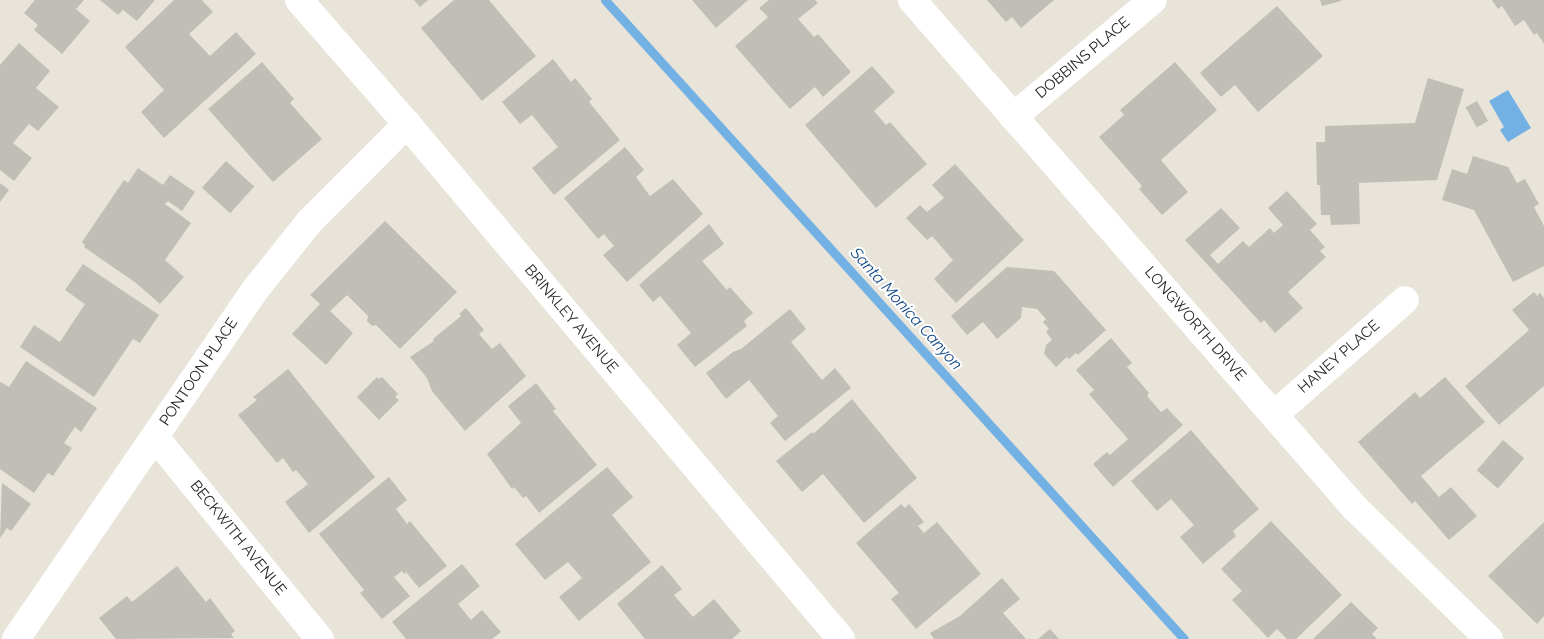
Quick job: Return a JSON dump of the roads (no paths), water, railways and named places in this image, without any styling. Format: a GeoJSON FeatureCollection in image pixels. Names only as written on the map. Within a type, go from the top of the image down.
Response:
{"type":"FeatureCollection","features":[{"type":"Feature","properties":{"kind":"street","name":"BRINKLEY AVENUE"},"geometry":{"type":"LineString","coordinates":[[299,0],[407,124],[841,639]]}},
{"type":"Feature","properties":{"kind":"street","name":"LONGWORTH DRIVE"},"geometry":{"type":"LineString","coordinates":[[912,0],[1354,507],[1489,639]]}},
{"type":"Feature","properties":{"kind":"street","name":"DOBBINS PLACE"},"geometry":{"type":"LineString","coordinates":[[1013,117],[1153,0]]}},
{"type":"Feature","properties":{"kind":"street","name":"PONTOON PLACE"},"geometry":{"type":"LineString","coordinates":[[16,639],[255,290],[309,222],[407,124]]}},
{"type":"Feature","properties":{"kind":"street","name":"HANEY PLACE"},"geometry":{"type":"LineString","coordinates":[[1274,414],[1404,300]]}},
{"type":"Feature","properties":{"kind":"street","name":"BECKWITH AVENUE"},"geometry":{"type":"LineString","coordinates":[[155,437],[320,639]]}},
{"type":"Feature","properties":{"kind":"water"},"geometry":{"type":"Polygon","coordinates":[[[1508,90],[1531,128],[1508,142],[1500,130],[1504,127],[1489,101],[1508,90]]]}},
{"type":"Feature","properties":{"kind":"waterway","name":"Santa Monica Canyon"},"geometry":{"type":"LineString","coordinates":[[605,0],[1184,639]]}}]}
